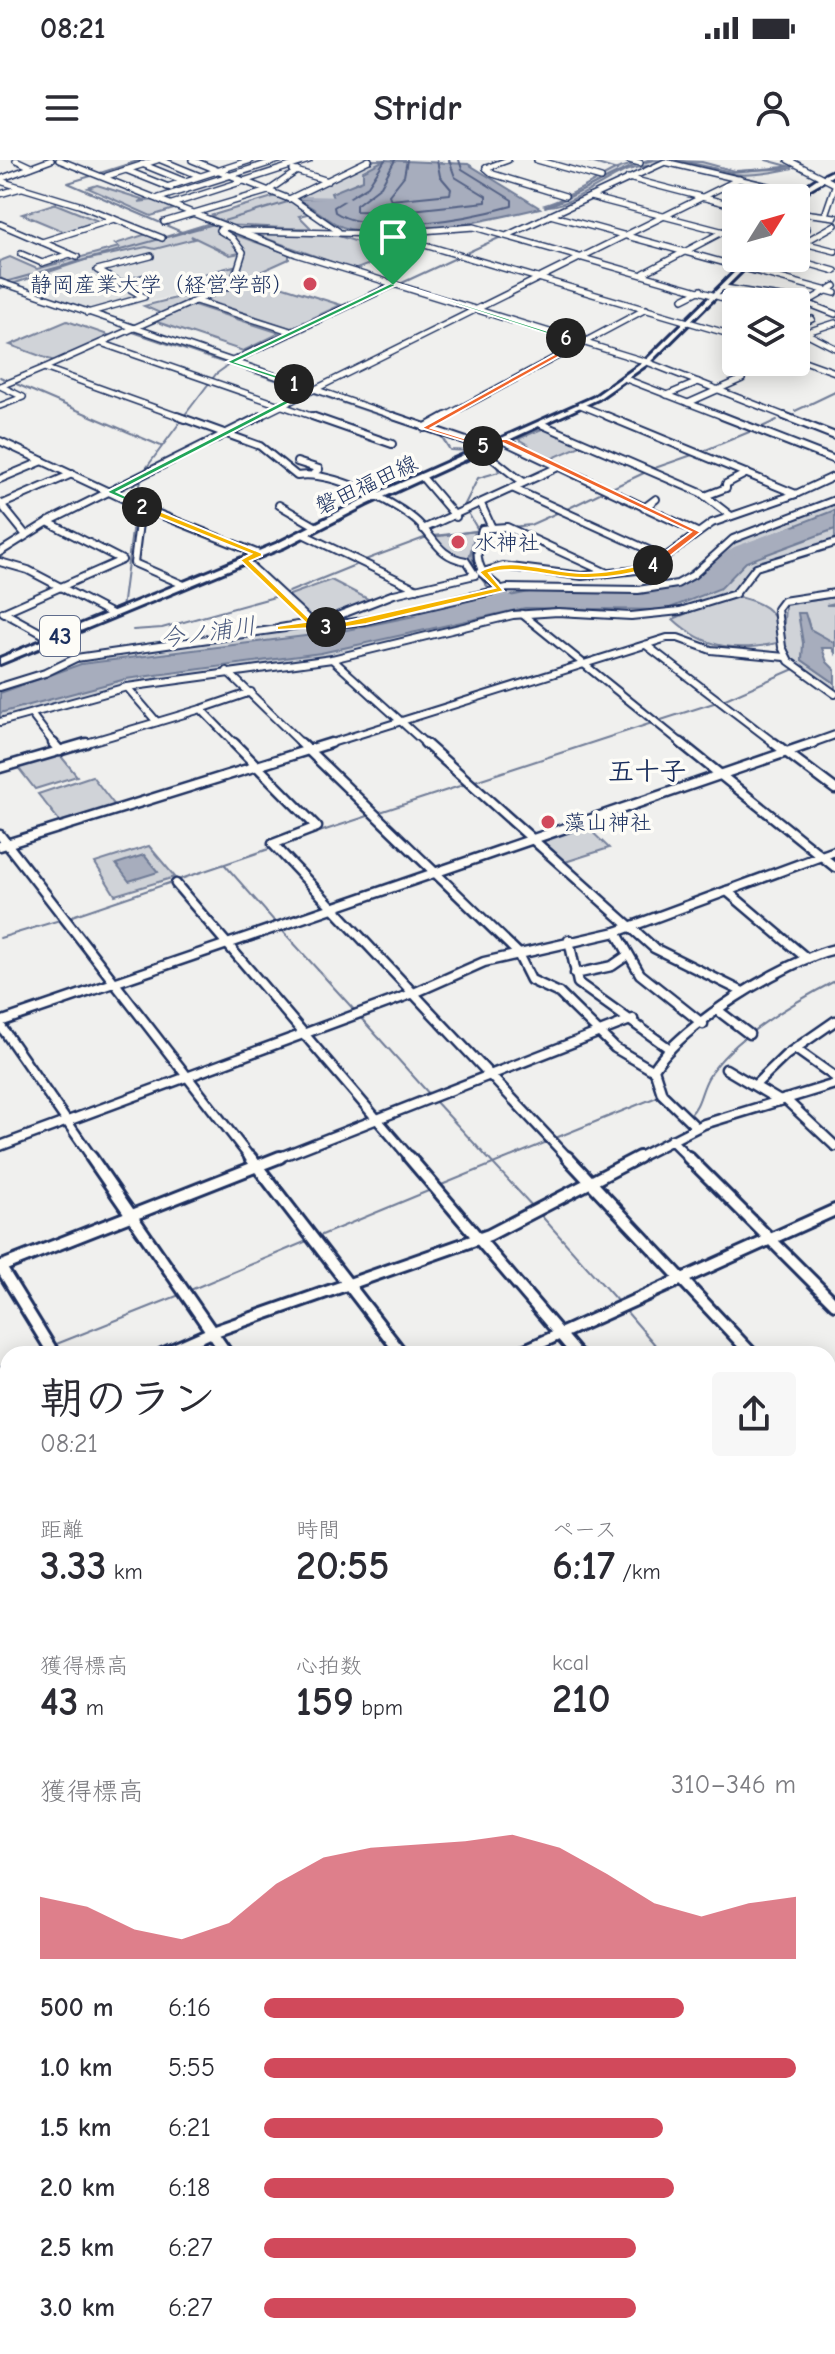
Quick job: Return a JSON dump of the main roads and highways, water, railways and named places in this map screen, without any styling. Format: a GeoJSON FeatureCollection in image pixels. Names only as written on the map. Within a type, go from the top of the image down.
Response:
{"type":"FeatureCollection","features":[{"type":"Feature","properties":{"kind":"main road"},"geometry":{"type":"LineString","coordinates":[[810,187],[835,172]]}},
{"type":"Feature","properties":{"kind":"main road","name":"磐田福田線"},"geometry":{"type":"LineString","coordinates":[[0,661],[259,554],[376,497],[580,405],[626,379],[647,362],[740,272]]}},
{"type":"Feature","properties":{"kind":"water"},"geometry":{"type":"Polygon","coordinates":[[[384,160],[468,164],[540,208],[444,227],[393,232],[342,227],[295,199],[333,198],[331,193],[363,180],[363,171],[384,160]]]}},
{"type":"Feature","properties":{"kind":"water"},"geometry":{"type":"Polygon","coordinates":[[[835,510],[835,529],[746,562],[721,588],[665,610],[525,608],[321,653],[126,679],[0,713],[0,693],[81,664],[337,632],[534,591],[637,594],[678,590],[735,549],[835,510]]]}},
{"type":"Feature","properties":{"kind":"water"},"geometry":{"type":"Polygon","coordinates":[[[798,613],[805,613],[810,629],[835,643],[835,653],[832,648],[822,648],[827,662],[835,670],[835,683],[802,660],[803,643],[798,613]]]}},
{"type":"Feature","properties":{"kind":"water"},"geometry":{"type":"Polygon","coordinates":[[[144,855],[158,872],[129,881],[116,864],[144,855]]]}},
{"type":"Feature","properties":{"kind":"waterway"},"geometry":{"type":"LineString","coordinates":[[97,174],[141,160]]}},
{"type":"Feature","properties":{"kind":"waterway"},"geometry":{"type":"LineString","coordinates":[[371,163],[374,160]]}},
{"type":"Feature","properties":{"kind":"waterway"},"geometry":{"type":"LineString","coordinates":[[584,160],[617,170]]}},
{"type":"Feature","properties":{"kind":"waterway"},"geometry":{"type":"LineString","coordinates":[[545,207],[653,160]]}},
{"type":"Feature","properties":{"kind":"waterway"},"geometry":{"type":"LineString","coordinates":[[677,160],[731,172],[794,166]]}},
{"type":"Feature","properties":{"kind":"waterway"},"geometry":{"type":"LineString","coordinates":[[766,160],[788,166]]}},
{"type":"Feature","properties":{"kind":"waterway"},"geometry":{"type":"LineString","coordinates":[[91,176],[68,183],[183,233]]}},
{"type":"Feature","properties":{"kind":"waterway"},"geometry":{"type":"LineString","coordinates":[[302,198],[349,199]]}},
{"type":"Feature","properties":{"kind":"waterway"},"geometry":{"type":"LineString","coordinates":[[220,222],[291,201]]}},
{"type":"Feature","properties":{"kind":"waterway"},"geometry":{"type":"LineString","coordinates":[[183,233],[214,224]]}},
{"type":"Feature","properties":{"kind":"waterway"},"geometry":{"type":"LineString","coordinates":[[5,282],[183,233]]}},
{"type":"Feature","properties":{"kind":"waterway"},"geometry":{"type":"LineString","coordinates":[[464,254],[501,237]]}},
{"type":"Feature","properties":{"kind":"waterway"},"geometry":{"type":"LineString","coordinates":[[402,283],[458,257]]}},
{"type":"Feature","properties":{"kind":"waterway"},"geometry":{"type":"LineString","coordinates":[[133,332],[229,365]]}},
{"type":"Feature","properties":{"kind":"waterway"},"geometry":{"type":"LineString","coordinates":[[184,416],[216,374],[229,365]]}},
{"type":"Feature","properties":{"kind":"waterway"},"geometry":{"type":"LineString","coordinates":[[229,365],[441,436],[450,450],[474,451]]}},
{"type":"Feature","properties":{"kind":"waterway"},"geometry":{"type":"LineString","coordinates":[[0,377],[161,446]]}},
{"type":"Feature","properties":{"kind":"waterway"},"geometry":{"type":"LineString","coordinates":[[810,404],[835,392]]}},
{"type":"Feature","properties":{"kind":"waterway"},"geometry":{"type":"LineString","coordinates":[[795,411],[808,405]]}},
{"type":"Feature","properties":{"kind":"waterway"},"geometry":{"type":"LineString","coordinates":[[760,428],[777,420]]}},
{"type":"Feature","properties":{"kind":"waterway"},"geometry":{"type":"LineString","coordinates":[[144,471],[181,421]]}},
{"type":"Feature","properties":{"kind":"waterway"},"geometry":{"type":"LineString","coordinates":[[701,452],[754,430]]}},
{"type":"Feature","properties":{"kind":"waterway"},"geometry":{"type":"LineString","coordinates":[[652,469],[695,454]]}},
{"type":"Feature","properties":{"kind":"waterway"},"geometry":{"type":"LineString","coordinates":[[464,506],[478,478],[499,472],[496,464]]}},
{"type":"Feature","properties":{"kind":"waterway"},"geometry":{"type":"LineString","coordinates":[[612,488],[646,472]]}},
{"type":"Feature","properties":{"kind":"waterway"},"geometry":{"type":"LineString","coordinates":[[136,502],[142,477]]}},
{"type":"Feature","properties":{"kind":"waterway"},"geometry":{"type":"LineString","coordinates":[[565,510],[606,490]]}},
{"type":"Feature","properties":{"kind":"waterway"},"geometry":{"type":"LineString","coordinates":[[122,609],[135,508]]}},
{"type":"Feature","properties":{"kind":"waterway"},"geometry":{"type":"LineString","coordinates":[[467,511],[478,530]]}},
{"type":"Feature","properties":{"kind":"waterway"},"geometry":{"type":"LineString","coordinates":[[512,527],[530,525],[559,512]]}},
{"type":"Feature","properties":{"kind":"waterway","name":"今ノ浦川"},"geometry":{"type":"LineString","coordinates":[[589,594],[678,590],[737,549],[795,528]]}},
{"type":"Feature","properties":{"kind":"waterway"},"geometry":{"type":"LineString","coordinates":[[433,536],[478,531]]}},
{"type":"Feature","properties":{"kind":"waterway"},"geometry":{"type":"LineString","coordinates":[[473,568],[472,551],[478,532]]}},
{"type":"Feature","properties":{"kind":"waterway"},"geometry":{"type":"LineString","coordinates":[[365,560],[427,537]]}},
{"type":"Feature","properties":{"kind":"waterway"},"geometry":{"type":"LineString","coordinates":[[284,594],[360,563]]}},
{"type":"Feature","properties":{"kind":"waterway"},"geometry":{"type":"LineString","coordinates":[[477,573],[490,590]]}},
{"type":"Feature","properties":{"kind":"waterway"},"geometry":{"type":"LineString","coordinates":[[133,630],[162,628],[278,596]]}},
{"type":"Feature","properties":{"kind":"waterway","name":"今ノ浦川"},"geometry":{"type":"LineString","coordinates":[[419,615],[508,597]]}},
{"type":"Feature","properties":{"kind":"waterway"},"geometry":{"type":"LineString","coordinates":[[53,635],[106,613]]}},
{"type":"Feature","properties":{"kind":"waterway"},"geometry":{"type":"LineString","coordinates":[[0,657],[47,638]]}},
{"type":"Feature","properties":{"kind":"waterway"},"geometry":{"type":"LineString","coordinates":[[723,700],[794,669]]}},
{"type":"Feature","properties":{"kind":"waterway"},"geometry":{"type":"LineString","coordinates":[[658,721],[717,702]]}},
{"type":"Feature","properties":{"kind":"waterway"},"geometry":{"type":"LineString","coordinates":[[472,782],[652,723]]}},
{"type":"Feature","properties":{"kind":"waterway"},"geometry":{"type":"LineString","coordinates":[[377,813],[466,784]]}},
{"type":"Feature","properties":{"kind":"waterway"},"geometry":{"type":"LineString","coordinates":[[286,843],[371,815]]}},
{"type":"Feature","properties":{"kind":"waterway"},"geometry":{"type":"LineString","coordinates":[[66,918],[272,848]]}},
{"type":"Feature","properties":{"kind":"waterway"},"geometry":{"type":"LineString","coordinates":[[225,865],[276,923]]}},
{"type":"Feature","properties":{"kind":"waterway"},"geometry":{"type":"LineString","coordinates":[[0,938],[60,920]]}},
{"type":"Feature","properties":{"kind":"waterway"},"geometry":{"type":"LineString","coordinates":[[280,928],[356,1012]]}},
{"type":"Feature","properties":{"kind":"waterway"},"geometry":{"type":"LineString","coordinates":[[689,1116],[708,1078],[732,1049],[783,1010],[835,981]]}},
{"type":"Feature","properties":{"kind":"waterway"},"geometry":{"type":"LineString","coordinates":[[360,1017],[431,1096]]}},
{"type":"Feature","properties":{"kind":"waterway"},"geometry":{"type":"LineString","coordinates":[[553,1139],[657,1097],[684,1120]]}},
{"type":"Feature","properties":{"kind":"waterway"},"geometry":{"type":"LineString","coordinates":[[435,1101],[493,1164]]}},
{"type":"Feature","properties":{"kind":"waterway"},"geometry":{"type":"LineString","coordinates":[[493,1164],[547,1142]]}},
{"type":"Feature","properties":{"kind":"waterway"},"geometry":{"type":"LineString","coordinates":[[439,1186],[493,1164]]}},
{"type":"Feature","properties":{"kind":"waterway"},"geometry":{"type":"LineString","coordinates":[[493,1164],[534,1208]]}},
{"type":"Feature","properties":{"kind":"waterway"},"geometry":{"type":"LineString","coordinates":[[317,1237],[433,1189]]}},
{"type":"Feature","properties":{"kind":"waterway"},"geometry":{"type":"LineString","coordinates":[[538,1212],[619,1303]]}},
{"type":"Feature","properties":{"kind":"waterway"},"geometry":{"type":"LineString","coordinates":[[188,1291],[307,1241]]}},
{"type":"Feature","properties":{"kind":"waterway"},"geometry":{"type":"LineString","coordinates":[[54,1345],[182,1294]]}},
{"type":"Feature","properties":{"kind":"waterway"},"geometry":{"type":"LineString","coordinates":[[626,1311],[656,1346]]}},
{"type":"Feature","properties":{"kind":"place","name":"静岡産業大学（経営学部）"},"geometry":{"type":"Point","coordinates":[310,284]}},
{"type":"Feature","properties":{"kind":"place","name":"水神社"},"geometry":{"type":"Point","coordinates":[458,542]}},
{"type":"Feature","properties":{"kind":"place","name":"藻山神社"},"geometry":{"type":"Point","coordinates":[548,822]}},
{"type":"Feature","properties":{"kind":"district","name":"五十子"},"geometry":{"type":"Point","coordinates":[647,771]}}]}
